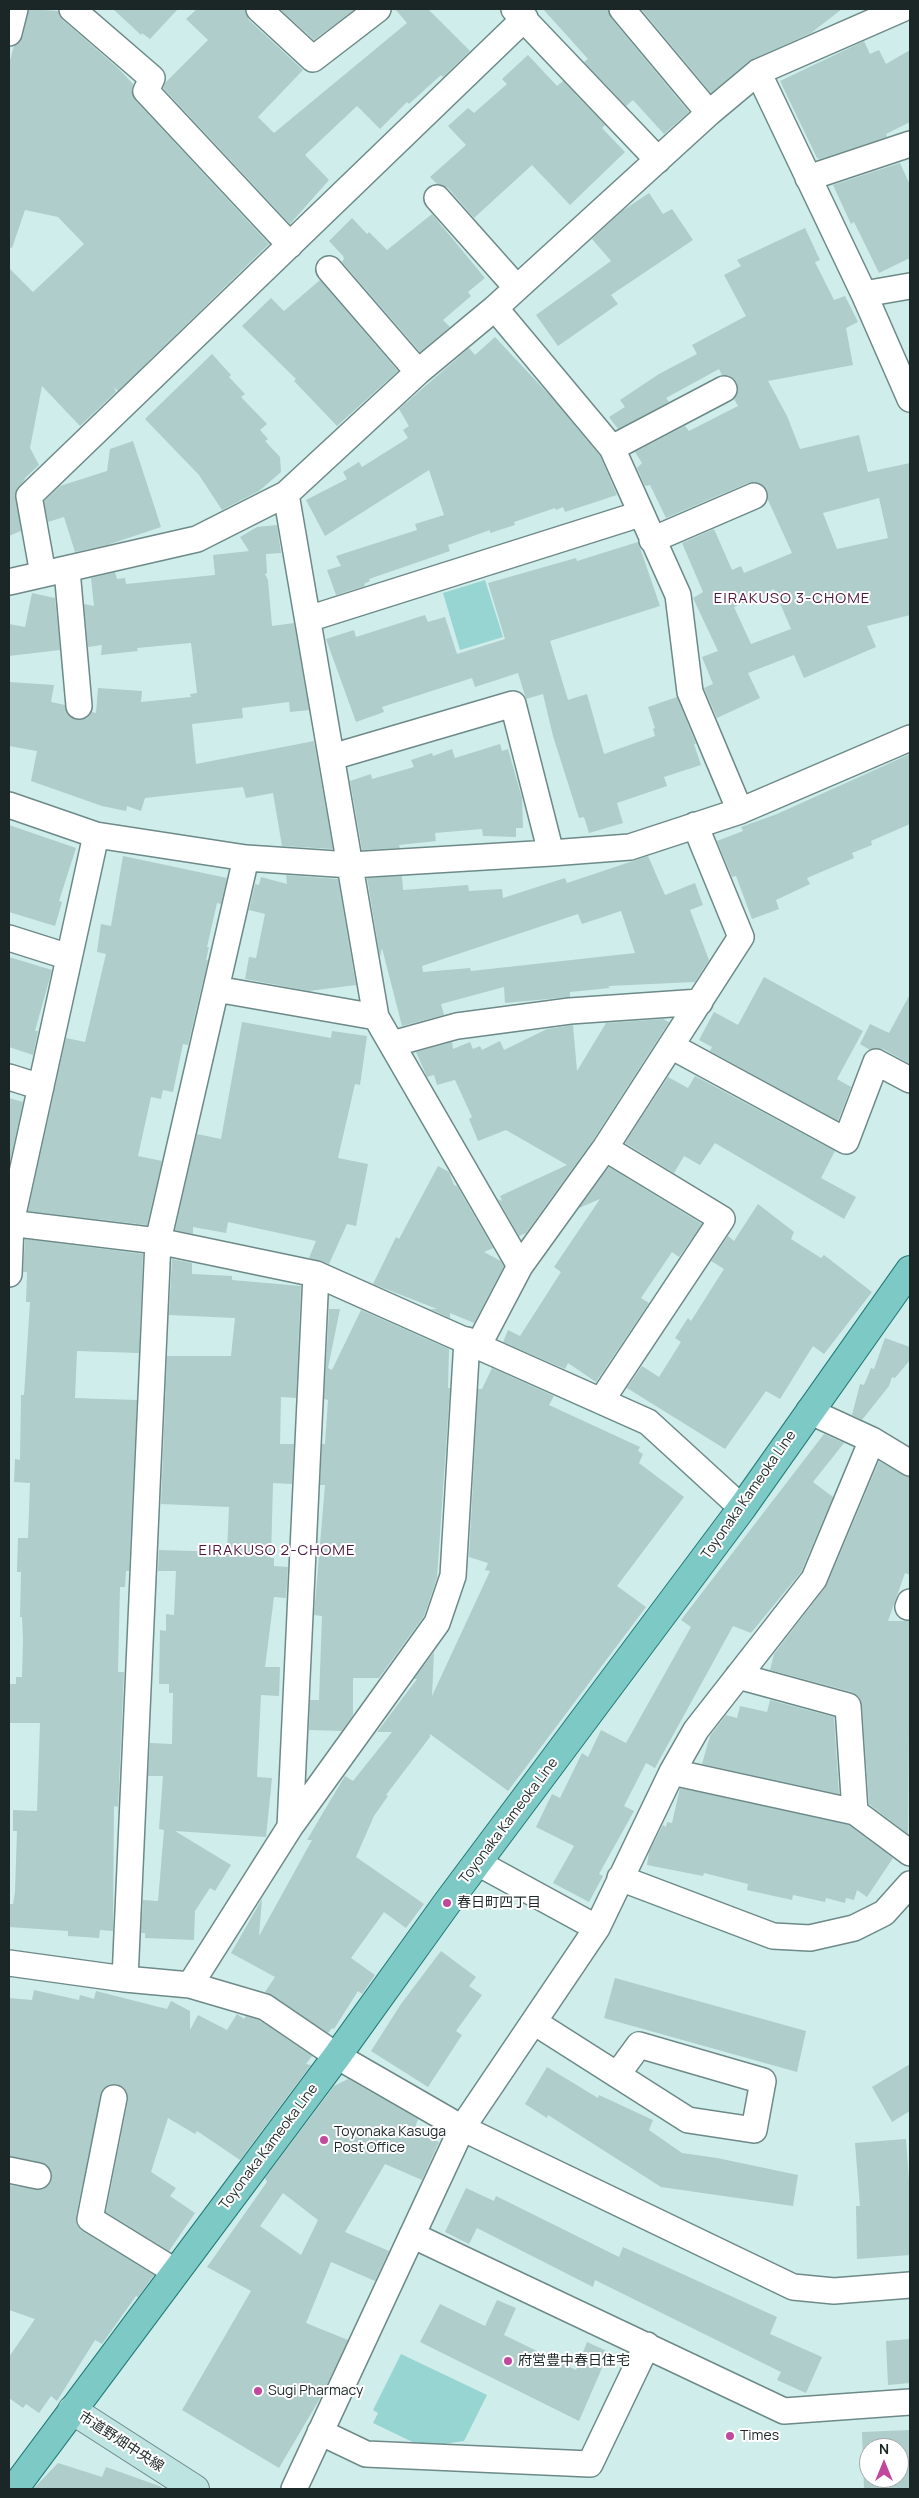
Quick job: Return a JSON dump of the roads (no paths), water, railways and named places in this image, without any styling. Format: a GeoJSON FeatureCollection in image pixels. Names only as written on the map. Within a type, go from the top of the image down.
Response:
{"type":"FeatureCollection","features":[{"type":"Feature","properties":{"kind":"main road","name":"Toyonaka Kameoka Line"},"geometry":{"type":"LineString","coordinates":[[14,2489],[337,2056],[447,1903],[742,1508],[910,1270]]}},
{"type":"Feature","properties":{"kind":"street"},"geometry":{"type":"LineString","coordinates":[[9,33],[15,9]]}},
{"type":"Feature","properties":{"kind":"street"},"geometry":{"type":"LineString","coordinates":[[72,9],[152,78],[146,91],[290,245]]}},
{"type":"Feature","properties":{"kind":"street"},"geometry":{"type":"LineString","coordinates":[[259,9],[313,59],[378,9]]}},
{"type":"Feature","properties":{"kind":"street"},"geometry":{"type":"LineString","coordinates":[[622,9],[709,113]]}},
{"type":"Feature","properties":{"kind":"street"},"geometry":{"type":"LineString","coordinates":[[9,582],[197,539],[286,494],[418,372],[495,308],[709,113],[758,72],[864,15],[902,9]]}},
{"type":"Feature","properties":{"kind":"street"},"geometry":{"type":"LineString","coordinates":[[43,574],[29,496],[290,245],[520,14],[658,160]]}},
{"type":"Feature","properties":{"kind":"street"},"geometry":{"type":"LineString","coordinates":[[758,72],[864,294],[910,399]]}},
{"type":"Feature","properties":{"kind":"street"},"geometry":{"type":"LineString","coordinates":[[808,178],[910,144]]}},
{"type":"Feature","properties":{"kind":"street"},"geometry":{"type":"LineString","coordinates":[[438,198],[517,288]]}},
{"type":"Feature","properties":{"kind":"street"},"geometry":{"type":"LineString","coordinates":[[329,269],[418,372]]}},
{"type":"Feature","properties":{"kind":"street"},"geometry":{"type":"LineString","coordinates":[[864,294],[910,286]]}},
{"type":"Feature","properties":{"kind":"street"},"geometry":{"type":"LineString","coordinates":[[495,308],[612,448],[678,595],[690,692],[740,811]]}},
{"type":"Feature","properties":{"kind":"street"},"geometry":{"type":"LineString","coordinates":[[612,448],[724,389]]}},
{"type":"Feature","properties":{"kind":"street"},"geometry":{"type":"LineString","coordinates":[[286,494],[376,1017],[520,1266]]}},
{"type":"Feature","properties":{"kind":"street"},"geometry":{"type":"LineString","coordinates":[[652,540],[754,496]]}},
{"type":"Feature","properties":{"kind":"street"},"geometry":{"type":"LineString","coordinates":[[308,619],[640,514]]}},
{"type":"Feature","properties":{"kind":"street"},"geometry":{"type":"LineString","coordinates":[[67,570],[79,706]]}},
{"type":"Feature","properties":{"kind":"street"},"geometry":{"type":"LineString","coordinates":[[332,757],[513,704],[551,853]]}},
{"type":"Feature","properties":{"kind":"street"},"geometry":{"type":"LineString","coordinates":[[9,806],[96,835],[246,858],[351,865],[551,853],[630,847],[740,811],[910,738]]}},
{"type":"Feature","properties":{"kind":"street"},"geometry":{"type":"LineString","coordinates":[[190,1986],[290,1827],[438,1623],[453,1576],[472,1343],[520,1266],[605,1148],[741,937],[695,825]]}},
{"type":"Feature","properties":{"kind":"street"},"geometry":{"type":"LineString","coordinates":[[9,1274],[10,1223],[96,835]]}},
{"type":"Feature","properties":{"kind":"street"},"geometry":{"type":"LineString","coordinates":[[125,1979],[158,1241],[246,858]]}},
{"type":"Feature","properties":{"kind":"street"},"geometry":{"type":"LineString","coordinates":[[9,938],[70,957]]}},
{"type":"Feature","properties":{"kind":"street"},"geometry":{"type":"LineString","coordinates":[[216,989],[376,1017]]}},
{"type":"Feature","properties":{"kind":"street"},"geometry":{"type":"LineString","coordinates":[[392,1044],[457,1026],[570,1011],[700,1002]]}},
{"type":"Feature","properties":{"kind":"street"},"geometry":{"type":"LineString","coordinates":[[671,1046],[846,1142],[876,1062],[910,1080]]}},
{"type":"Feature","properties":{"kind":"street"},"geometry":{"type":"LineString","coordinates":[[9,1077],[41,1087]]}},
{"type":"Feature","properties":{"kind":"street"},"geometry":{"type":"LineString","coordinates":[[601,1401],[722,1219],[605,1148]]}},
{"type":"Feature","properties":{"kind":"street"},"geometry":{"type":"LineString","coordinates":[[10,1223],[158,1241],[316,1274],[648,1422],[742,1508]]}},
{"type":"Feature","properties":{"kind":"street"},"geometry":{"type":"LineString","coordinates":[[290,1827],[316,1274]]}},
{"type":"Feature","properties":{"kind":"street"},"geometry":{"type":"LineString","coordinates":[[809,1411],[872,1440],[910,1463]]}},
{"type":"Feature","properties":{"kind":"street"},"geometry":{"type":"LineString","coordinates":[[294,2489],[462,2128],[597,1928],[672,1772],[696,1730],[814,1579],[872,1440]]}},
{"type":"Feature","properties":{"kind":"street"},"geometry":{"type":"LineString","coordinates":[[738,1676],[848,1706],[855,1812]]}},
{"type":"Feature","properties":{"kind":"street"},"geometry":{"type":"LineString","coordinates":[[672,1772],[855,1812],[910,1853]]}},
{"type":"Feature","properties":{"kind":"street"},"geometry":{"type":"LineString","coordinates":[[478,1863],[597,1928]]}},
{"type":"Feature","properties":{"kind":"street"},"geometry":{"type":"LineString","coordinates":[[620,1878],[773,1936],[810,1938],[854,1928],[884,1912],[910,1884]]}},
{"type":"Feature","properties":{"kind":"street"},"geometry":{"type":"LineString","coordinates":[[9,1963],[190,1986],[265,2007],[337,2056],[462,2128],[793,2287],[834,2291],[910,2285]]}},
{"type":"Feature","properties":{"kind":"street"},"geometry":{"type":"LineString","coordinates":[[534,2022],[617,2075],[688,2120],[754,2130],[763,2081],[638,2045],[617,2075]]}},
{"type":"Feature","properties":{"kind":"street"},"geometry":{"type":"LineString","coordinates":[[114,2098],[90,2219],[176,2272]]}},
{"type":"Feature","properties":{"kind":"street"},"geometry":{"type":"LineString","coordinates":[[9,2170],[38,2176]]}},
{"type":"Feature","properties":{"kind":"street"},"geometry":{"type":"LineString","coordinates":[[412,2235],[784,2411],[910,2402]]}},
{"type":"Feature","properties":{"kind":"street"},"geometry":{"type":"LineString","coordinates":[[320,2432],[366,2454],[590,2464],[647,2345]]}},
{"type":"Feature","properties":{"kind":"street","name":"市道野畑中央線"},"geometry":{"type":"LineString","coordinates":[[72,2410],[195,2489]]}},
{"type":"Feature","properties":{"kind":"place","name":"春日町四丁目"},"geometry":{"type":"Point","coordinates":[447,1903]}},
{"type":"Feature","properties":{"kind":"place","name":"Toyonaka Kasuga Post Office"},"geometry":{"type":"Point","coordinates":[324,2140]}},
{"type":"Feature","properties":{"kind":"place","name":"府営豊中春日住宅"},"geometry":{"type":"Point","coordinates":[508,2361]}},
{"type":"Feature","properties":{"kind":"place","name":"Sugi Pharmacy"},"geometry":{"type":"Point","coordinates":[258,2391]}},
{"type":"Feature","properties":{"kind":"place","name":"Times"},"geometry":{"type":"Point","coordinates":[730,2436]}},
{"type":"Feature","properties":{"kind":"district","name":"EIRAKUSO 3-CHOME"},"geometry":{"type":"Point","coordinates":[792,599]}},
{"type":"Feature","properties":{"kind":"district","name":"EIRAKUSO 2-CHOME"},"geometry":{"type":"Point","coordinates":[277,1551]}}]}
